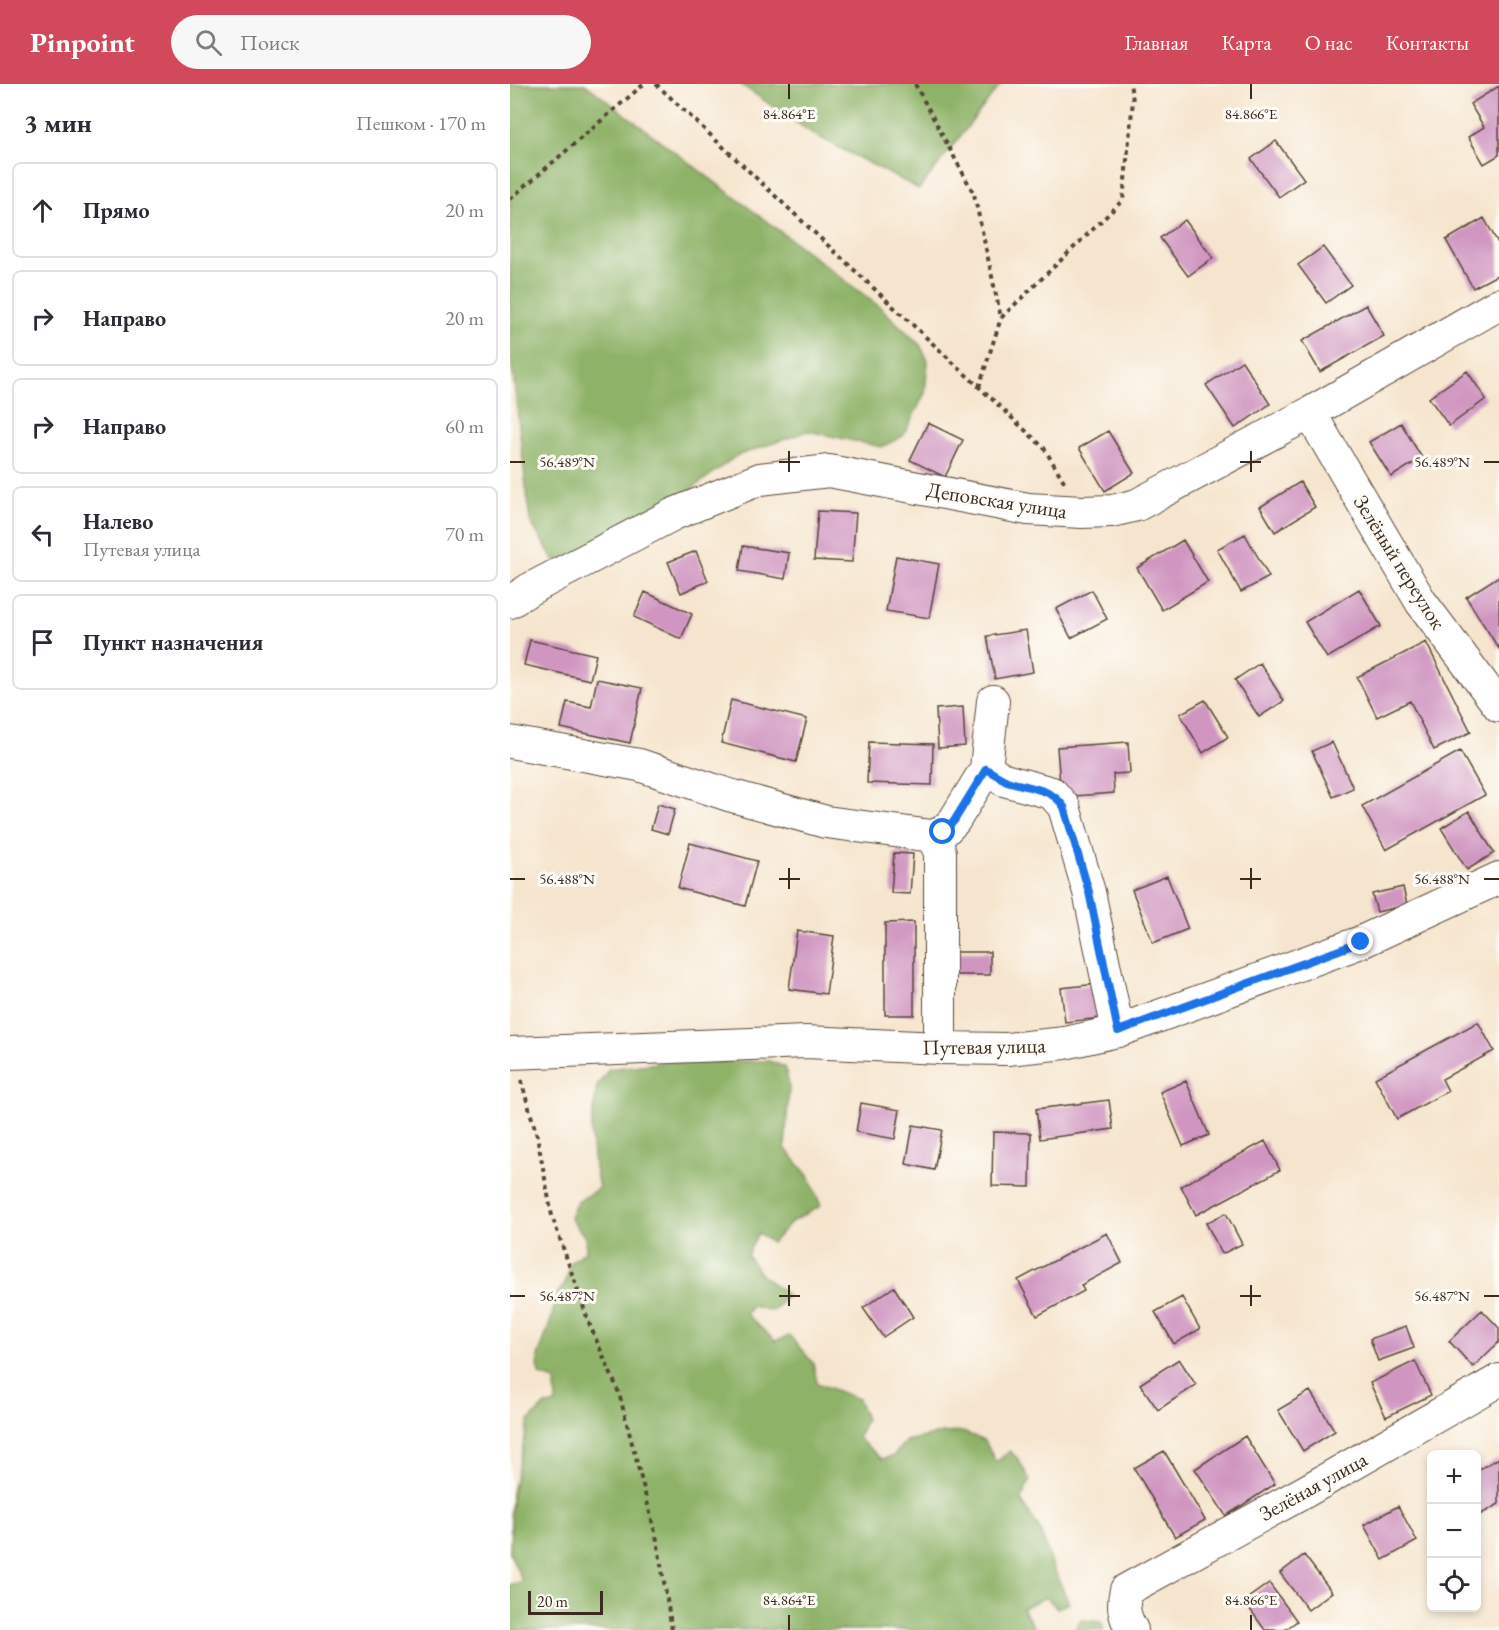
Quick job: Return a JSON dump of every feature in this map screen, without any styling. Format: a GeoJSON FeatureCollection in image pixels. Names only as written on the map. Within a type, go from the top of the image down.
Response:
{"type":"FeatureCollection","features":[{"type":"Feature","properties":{"kind":"street","name":"Деповская улица"},"geometry":{"type":"LineString","coordinates":[[510,602],[674,514],[760,479],[830,471],[1028,508],[1082,512],[1112,511],[1137,505],[1310,413],[1499,304]]}},
{"type":"Feature","properties":{"kind":"street","name":"Зелёный переулок"},"geometry":{"type":"LineString","coordinates":[[1310,413],[1421,602],[1499,706]]}},
{"type":"Feature","properties":{"kind":"street"},"geometry":{"type":"LineString","coordinates":[[510,742],[639,765],[729,795],[826,822],[932,836],[943,832],[954,821],[986,769],[993,701]]}},
{"type":"Feature","properties":{"kind":"street"},"geometry":{"type":"LineString","coordinates":[[986,769],[1004,780],[1052,793],[1064,807],[1089,892],[1118,1031]]}},
{"type":"Feature","properties":{"kind":"street"},"geometry":{"type":"LineString","coordinates":[[932,836],[940,852],[940,1048]]}},
{"type":"Feature","properties":{"kind":"street","name":"Путевая улица"},"geometry":{"type":"LineString","coordinates":[[512,1053],[806,1042],[1007,1049],[1065,1043],[1118,1031],[1361,942],[1499,878]]}},
{"type":"Feature","properties":{"kind":"street","name":"Зелёная улица"},"geometry":{"type":"LineString","coordinates":[[1132,1630],[1125,1617],[1123,1602],[1126,1590],[1308,1490],[1499,1380]]}},
{"type":"Feature","properties":{"kind":"path"},"geometry":{"type":"LineString","coordinates":[[510,199],[644,84]]}},
{"type":"Feature","properties":{"kind":"path"},"geometry":{"type":"LineString","coordinates":[[656,84],[1044,448],[1082,512]]}},
{"type":"Feature","properties":{"kind":"path"},"geometry":{"type":"LineString","coordinates":[[915,84],[974,194],[1001,318]]}},
{"type":"Feature","properties":{"kind":"path"},"geometry":{"type":"LineString","coordinates":[[979,387],[1001,318],[1123,200],[1133,100],[1130,84]]}},
{"type":"Feature","properties":{"kind":"path"},"geometry":{"type":"LineString","coordinates":[[512,1053],[537,1136],[552,1216],[589,1323],[620,1393],[657,1540],[672,1630]]}},
{"type":"Feature","properties":{"kind":"green space"},"geometry":{"type":"Polygon","coordinates":[[[510,84],[585,84],[880,307],[920,345],[928,361],[925,393],[903,436],[882,447],[808,431],[736,456],[678,499],[626,519],[585,559],[554,560],[530,521],[510,349],[510,84]]]}},
{"type":"Feature","properties":{"kind":"green space"},"geometry":{"type":"Polygon","coordinates":[[[740,84],[1001,84],[919,189],[815,135],[740,84]]]}},
{"type":"Feature","properties":{"kind":"green space"},"geometry":{"type":"Polygon","coordinates":[[[769,1061],[785,1067],[789,1086],[785,1148],[809,1177],[821,1206],[791,1222],[772,1243],[758,1233],[747,1255],[761,1275],[788,1295],[773,1311],[752,1306],[746,1314],[775,1341],[790,1336],[813,1363],[817,1383],[858,1399],[866,1419],[858,1438],[882,1459],[893,1456],[906,1441],[943,1433],[963,1432],[985,1441],[996,1462],[1010,1451],[1018,1459],[1030,1480],[1021,1500],[1040,1530],[1069,1603],[1057,1608],[1046,1597],[1022,1608],[1036,1630],[510,1630],[510,1585],[522,1581],[510,1553],[512,1493],[529,1421],[545,1405],[556,1404],[555,1380],[539,1375],[538,1357],[552,1317],[556,1296],[565,1283],[571,1262],[586,1250],[585,1237],[570,1218],[577,1202],[599,1188],[593,1158],[591,1130],[597,1086],[609,1069],[665,1062],[769,1061]]]}},
{"type":"Feature","properties":{"kind":"green space"},"geometry":{"type":"Polygon","coordinates":[[[1081,1620],[1101,1622],[1104,1630],[1074,1630],[1081,1620]]]}},
{"type":"Feature","properties":{"kind":"building"},"geometry":{"type":"Polygon","coordinates":[[[1499,86],[1499,155],[1484,164],[1468,137],[1484,127],[1470,104],[1499,86]]]}},
{"type":"Feature","properties":{"kind":"building"},"geometry":{"type":"Polygon","coordinates":[[[1276,141],[1304,179],[1279,197],[1251,159],[1276,141]]]}},
{"type":"Feature","properties":{"kind":"building"},"geometry":{"type":"Polygon","coordinates":[[[1484,218],[1499,245],[1499,274],[1473,288],[1446,240],[1484,218]]]}},
{"type":"Feature","properties":{"kind":"building"},"geometry":{"type":"Polygon","coordinates":[[[1185,220],[1213,258],[1188,276],[1160,238],[1185,220]]]}},
{"type":"Feature","properties":{"kind":"building"},"geometry":{"type":"Polygon","coordinates":[[[1323,247],[1351,285],[1326,303],[1298,265],[1323,247]]]}},
{"type":"Feature","properties":{"kind":"building"},"geometry":{"type":"Polygon","coordinates":[[[1366,305],[1384,336],[1320,372],[1302,341],[1366,305]]]}},
{"type":"Feature","properties":{"kind":"building"},"geometry":{"type":"Polygon","coordinates":[[[1242,361],[1270,404],[1235,428],[1206,385],[1242,361]]]}},
{"type":"Feature","properties":{"kind":"building"},"geometry":{"type":"Polygon","coordinates":[[[1467,371],[1486,399],[1449,426],[1429,398],[1467,371]]]}},
{"type":"Feature","properties":{"kind":"building"},"geometry":{"type":"Polygon","coordinates":[[[928,423],[963,440],[945,477],[910,460],[928,423]]]}},
{"type":"Feature","properties":{"kind":"building"},"geometry":{"type":"Polygon","coordinates":[[[1401,423],[1422,458],[1391,477],[1369,442],[1401,423]]]}},
{"type":"Feature","properties":{"kind":"building"},"geometry":{"type":"Polygon","coordinates":[[[1108,431],[1134,473],[1105,491],[1079,448],[1108,431]]]}},
{"type":"Feature","properties":{"kind":"building"},"geometry":{"type":"Polygon","coordinates":[[[1300,482],[1315,507],[1275,532],[1260,507],[1300,482]]]}},
{"type":"Feature","properties":{"kind":"building"},"geometry":{"type":"Polygon","coordinates":[[[818,511],[856,513],[852,562],[814,560],[818,511]]]}},
{"type":"Feature","properties":{"kind":"building"},"geometry":{"type":"Polygon","coordinates":[[[1245,534],[1269,577],[1241,592],[1217,549],[1245,534]]]}},
{"type":"Feature","properties":{"kind":"building"},"geometry":{"type":"Polygon","coordinates":[[[1183,540],[1208,582],[1162,610],[1137,568],[1183,540]]]}},
{"type":"Feature","properties":{"kind":"building"},"geometry":{"type":"Polygon","coordinates":[[[743,546],[789,553],[785,579],[739,571],[743,546]]]}},
{"type":"Feature","properties":{"kind":"building"},"geometry":{"type":"Polygon","coordinates":[[[696,551],[708,581],[681,593],[668,562],[696,551]]]}},
{"type":"Feature","properties":{"kind":"building"},"geometry":{"type":"Polygon","coordinates":[[[896,556],[939,564],[929,618],[886,611],[896,556]]]}},
{"type":"Feature","properties":{"kind":"building"},"geometry":{"type":"Polygon","coordinates":[[[1499,576],[1499,649],[1466,597],[1499,576]]]}},
{"type":"Feature","properties":{"kind":"building"},"geometry":{"type":"Polygon","coordinates":[[[1359,589],[1381,626],[1327,658],[1305,622],[1359,589]]]}},
{"type":"Feature","properties":{"kind":"building"},"geometry":{"type":"Polygon","coordinates":[[[1092,590],[1107,619],[1071,638],[1056,609],[1092,590]]]}},
{"type":"Feature","properties":{"kind":"building"},"geometry":{"type":"Polygon","coordinates":[[[645,592],[692,614],[681,639],[634,617],[645,592]]]}},
{"type":"Feature","properties":{"kind":"building"},"geometry":{"type":"Polygon","coordinates":[[[1026,630],[1033,672],[995,679],[987,636],[1026,630]]]}},
{"type":"Feature","properties":{"kind":"building"},"geometry":{"type":"Polygon","coordinates":[[[530,640],[596,655],[590,680],[524,665],[530,640]]]}},
{"type":"Feature","properties":{"kind":"building"},"geometry":{"type":"Polygon","coordinates":[[[1426,642],[1471,732],[1434,750],[1410,701],[1377,717],[1357,677],[1426,642]]]}},
{"type":"Feature","properties":{"kind":"building"},"geometry":{"type":"Polygon","coordinates":[[[1260,663],[1284,701],[1259,717],[1235,680],[1260,663]]]}},
{"type":"Feature","properties":{"kind":"building"},"geometry":{"type":"Polygon","coordinates":[[[597,679],[642,688],[630,743],[561,728],[567,702],[591,707],[597,679]]]}},
{"type":"Feature","properties":{"kind":"building"},"geometry":{"type":"Polygon","coordinates":[[[731,700],[807,719],[796,762],[721,743],[731,700]]]}},
{"type":"Feature","properties":{"kind":"building"},"geometry":{"type":"Polygon","coordinates":[[[1205,700],[1228,737],[1203,753],[1180,714],[1205,700]]]}},
{"type":"Feature","properties":{"kind":"building"},"geometry":{"type":"Polygon","coordinates":[[[963,707],[965,746],[938,748],[936,709],[963,707]]]}},
{"type":"Feature","properties":{"kind":"building"},"geometry":{"type":"Polygon","coordinates":[[[869,742],[933,744],[932,785],[867,783],[869,742]]]}},
{"type":"Feature","properties":{"kind":"building"},"geometry":{"type":"Polygon","coordinates":[[[1128,742],[1130,773],[1113,774],[1114,793],[1061,797],[1057,747],[1128,742]]]}},
{"type":"Feature","properties":{"kind":"building"},"geometry":{"type":"Polygon","coordinates":[[[1332,742],[1353,788],[1333,797],[1312,751],[1332,742]]]}},
{"type":"Feature","properties":{"kind":"building"},"geometry":{"type":"Polygon","coordinates":[[[1460,751],[1485,795],[1386,850],[1362,806],[1460,751]]]}},
{"type":"Feature","properties":{"kind":"building"},"geometry":{"type":"Polygon","coordinates":[[[658,804],[675,809],[668,834],[651,829],[658,804]]]}},
{"type":"Feature","properties":{"kind":"building"},"geometry":{"type":"Polygon","coordinates":[[[1469,811],[1494,853],[1467,870],[1441,828],[1469,811]]]}},
{"type":"Feature","properties":{"kind":"building"},"geometry":{"type":"Polygon","coordinates":[[[690,843],[757,861],[745,906],[678,888],[690,843]]]}},
{"type":"Feature","properties":{"kind":"building"},"geometry":{"type":"Polygon","coordinates":[[[894,853],[913,854],[910,894],[891,893],[894,853]]]}},
{"type":"Feature","properties":{"kind":"building"},"geometry":{"type":"Polygon","coordinates":[[[1167,876],[1188,929],[1153,943],[1132,890],[1167,876]]]}},
{"type":"Feature","properties":{"kind":"building"},"geometry":{"type":"Polygon","coordinates":[[[1403,887],[1407,905],[1377,912],[1372,894],[1403,887]]]}},
{"type":"Feature","properties":{"kind":"building"},"geometry":{"type":"Polygon","coordinates":[[[914,922],[914,1015],[885,1015],[885,923],[914,922]]]}},
{"type":"Feature","properties":{"kind":"building"},"geometry":{"type":"Polygon","coordinates":[[[797,931],[834,936],[826,994],[789,989],[797,931]]]}},
{"type":"Feature","properties":{"kind":"building"},"geometry":{"type":"Polygon","coordinates":[[[956,952],[990,952],[990,975],[956,975],[956,952]]]}},
{"type":"Feature","properties":{"kind":"building"},"geometry":{"type":"Polygon","coordinates":[[[1106,983],[1109,1017],[1065,1022],[1061,988],[1106,983]]]}},
{"type":"Feature","properties":{"kind":"building"},"geometry":{"type":"Polygon","coordinates":[[[1478,1022],[1494,1051],[1442,1079],[1448,1091],[1397,1119],[1375,1078],[1478,1022]]]}},
{"type":"Feature","properties":{"kind":"building"},"geometry":{"type":"Polygon","coordinates":[[[1186,1081],[1209,1135],[1183,1146],[1160,1092],[1186,1081]]]}},
{"type":"Feature","properties":{"kind":"building"},"geometry":{"type":"Polygon","coordinates":[[[1109,1100],[1113,1129],[1040,1139],[1036,1109],[1109,1100]]]}},
{"type":"Feature","properties":{"kind":"building"},"geometry":{"type":"Polygon","coordinates":[[[861,1103],[900,1110],[895,1139],[856,1132],[861,1103]]]}},
{"type":"Feature","properties":{"kind":"building"},"geometry":{"type":"Polygon","coordinates":[[[913,1125],[942,1130],[934,1170],[906,1164],[913,1125]]]}},
{"type":"Feature","properties":{"kind":"building"},"geometry":{"type":"Polygon","coordinates":[[[993,1132],[1031,1133],[1030,1187],[992,1186],[993,1132]]]}},
{"type":"Feature","properties":{"kind":"building"},"geometry":{"type":"Polygon","coordinates":[[[1265,1141],[1280,1170],[1196,1215],[1181,1186],[1265,1141]]]}},
{"type":"Feature","properties":{"kind":"building"},"geometry":{"type":"Polygon","coordinates":[[[1226,1213],[1242,1244],[1222,1254],[1206,1223],[1226,1213]]]}},
{"type":"Feature","properties":{"kind":"building"},"geometry":{"type":"Polygon","coordinates":[[[1107,1233],[1122,1263],[1081,1285],[1084,1291],[1037,1316],[1018,1280],[1107,1233]]]}},
{"type":"Feature","properties":{"kind":"building"},"geometry":{"type":"Polygon","coordinates":[[[894,1287],[913,1317],[883,1337],[863,1308],[894,1287]]]}},
{"type":"Feature","properties":{"kind":"building"},"geometry":{"type":"Polygon","coordinates":[[[1182,1297],[1200,1329],[1174,1344],[1155,1312],[1182,1297]]]}},
{"type":"Feature","properties":{"kind":"building"},"geometry":{"type":"Polygon","coordinates":[[[1482,1310],[1499,1328],[1499,1342],[1473,1367],[1449,1341],[1482,1310]]]}},
{"type":"Feature","properties":{"kind":"building"},"geometry":{"type":"Polygon","coordinates":[[[1406,1326],[1414,1348],[1378,1361],[1370,1339],[1406,1326]]]}},
{"type":"Feature","properties":{"kind":"building"},"geometry":{"type":"Polygon","coordinates":[[[1179,1359],[1196,1385],[1158,1410],[1140,1384],[1179,1359]]]}},
{"type":"Feature","properties":{"kind":"building"},"geometry":{"type":"Polygon","coordinates":[[[1415,1361],[1431,1395],[1386,1417],[1370,1383],[1415,1361]]]}},
{"type":"Feature","properties":{"kind":"building"},"geometry":{"type":"Polygon","coordinates":[[[1310,1391],[1335,1431],[1303,1451],[1278,1410],[1310,1391]]]}},
{"type":"Feature","properties":{"kind":"building"},"geometry":{"type":"Polygon","coordinates":[[[1245,1436],[1275,1484],[1226,1516],[1195,1469],[1245,1436]]]}},
{"type":"Feature","properties":{"kind":"building"},"geometry":{"type":"Polygon","coordinates":[[[1164,1451],[1205,1520],[1175,1537],[1134,1468],[1164,1451]]]}},
{"type":"Feature","properties":{"kind":"building"},"geometry":{"type":"Polygon","coordinates":[[[1499,1458],[1499,1504],[1481,1514],[1481,1504],[1481,1468],[1499,1458]]]}},
{"type":"Feature","properties":{"kind":"building"},"geometry":{"type":"Polygon","coordinates":[[[1398,1506],[1417,1541],[1383,1560],[1364,1525],[1398,1506]]]}},
{"type":"Feature","properties":{"kind":"building"},"geometry":{"type":"Polygon","coordinates":[[[1304,1555],[1332,1592],[1308,1610],[1280,1573],[1304,1555]]]}},
{"type":"Feature","properties":{"kind":"building"},"geometry":{"type":"Polygon","coordinates":[[[1269,1583],[1297,1621],[1285,1630],[1265,1630],[1244,1601],[1269,1583]]]}},
{"type":"Feature","properties":{"kind":"route"},"geometry":{"type":"LineString","coordinates":[[943,832],[954,821],[986,769],[1004,780],[1052,793],[1059,800],[1064,807],[1089,892],[1118,1031],[1361,942]]}}]}
